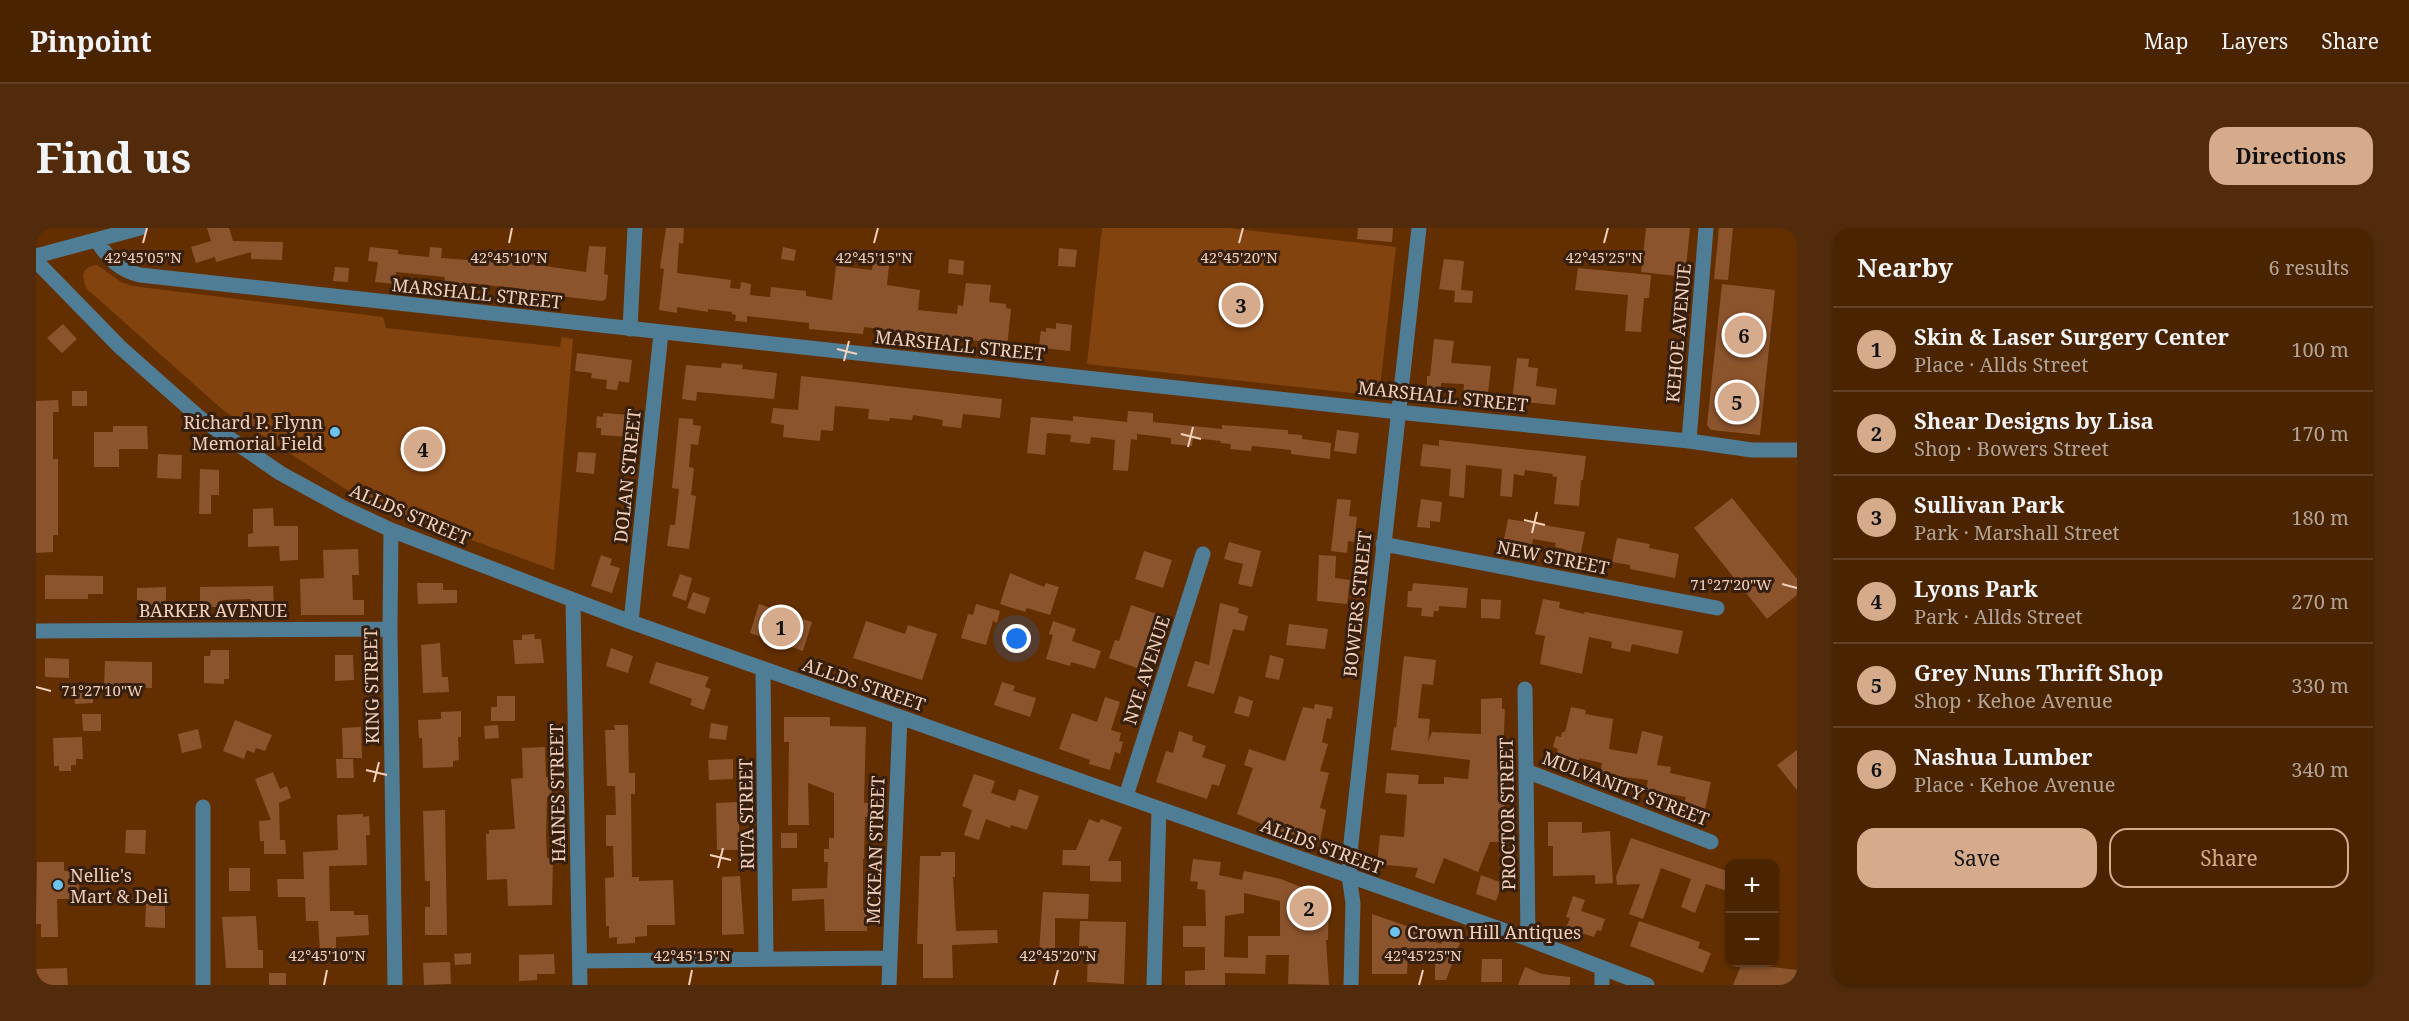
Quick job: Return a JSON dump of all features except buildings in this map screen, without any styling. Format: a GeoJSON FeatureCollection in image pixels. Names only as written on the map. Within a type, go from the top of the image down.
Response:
{"type":"FeatureCollection","features":[{"type":"Feature","properties":{"kind":"street"},"geometry":{"type":"LineString","coordinates":[[36,256],[97,242],[140,228]]}},
{"type":"Feature","properties":{"kind":"street"},"geometry":{"type":"LineString","coordinates":[[630,329],[635,228]]}},
{"type":"Feature","properties":{"kind":"street","name":"BOWERS STREET"},"geometry":{"type":"LineString","coordinates":[[1351,985],[1353,903],[1349,876],[1397,412],[1419,228]]}},
{"type":"Feature","properties":{"kind":"street","name":"KEHOE AVENUE"},"geometry":{"type":"LineString","coordinates":[[1689,441],[1706,228]]}},
{"type":"Feature","properties":{"kind":"street","name":"MARSHALL STREET"},"geometry":{"type":"LineString","coordinates":[[97,242],[120,268],[140,275],[1397,412],[1689,441],[1752,450],[1797,450]]}},
{"type":"Feature","properties":{"kind":"street","name":"ALLDS STREET"},"geometry":{"type":"LineString","coordinates":[[36,261],[120,347],[200,418],[296,482],[391,530],[573,601],[1528,939],[1647,985]]}},
{"type":"Feature","properties":{"kind":"street","name":"DOLAN STREET"},"geometry":{"type":"LineString","coordinates":[[631,622],[661,333]]}},
{"type":"Feature","properties":{"kind":"street","name":"KING STREET"},"geometry":{"type":"LineString","coordinates":[[391,530],[390,629],[396,985]]}},
{"type":"Feature","properties":{"kind":"street","name":"NEW STREET"},"geometry":{"type":"LineString","coordinates":[[1383,544],[1717,608]]}},
{"type":"Feature","properties":{"kind":"street","name":"NYE AVENUE"},"geometry":{"type":"LineString","coordinates":[[1126,796],[1203,554]]}},
{"type":"Feature","properties":{"kind":"street","name":"HAINES STREET"},"geometry":{"type":"LineString","coordinates":[[573,601],[580,985]]}},
{"type":"Feature","properties":{"kind":"street","name":"BARKER AVENUE"},"geometry":{"type":"LineString","coordinates":[[36,631],[390,629]]}},
{"type":"Feature","properties":{"kind":"street","name":"RITA STREET"},"geometry":{"type":"LineString","coordinates":[[763,669],[766,959]]}},
{"type":"Feature","properties":{"kind":"street","name":"PROCTOR STREET"},"geometry":{"type":"LineString","coordinates":[[1525,689],[1528,939]]}},
{"type":"Feature","properties":{"kind":"street","name":"MCKEAN STREET"},"geometry":{"type":"LineString","coordinates":[[890,985],[900,717]]}},
{"type":"Feature","properties":{"kind":"street","name":"MULVANITY STREET"},"geometry":{"type":"LineString","coordinates":[[1526,771],[1711,842]]}},
{"type":"Feature","properties":{"kind":"street"},"geometry":{"type":"LineString","coordinates":[[203,807],[203,985]]}},
{"type":"Feature","properties":{"kind":"street"},"geometry":{"type":"LineString","coordinates":[[1154,985],[1159,809]]}},
{"type":"Feature","properties":{"kind":"street"},"geometry":{"type":"LineString","coordinates":[[580,961],[890,958]]}},
{"type":"Feature","properties":{"kind":"street"},"geometry":{"type":"LineString","coordinates":[[1602,968],[1602,985]]}},
{"type":"Feature","properties":{"kind":"shaded area"},"geometry":{"type":"Polygon","coordinates":[[[1102,228],[1229,228],[1396,247],[1379,396],[1087,364],[1102,228]]]}},
{"type":"Feature","properties":{"kind":"shaded area"},"geometry":{"type":"Polygon","coordinates":[[[97,265],[121,282],[132,286],[383,317],[386,328],[560,347],[562,337],[573,339],[554,570],[364,501],[224,411],[87,289],[83,277],[85,270],[97,265]]]}},
{"type":"Feature","properties":{"kind":"place","name":"Sullivan Park"},"geometry":{"type":"Point","coordinates":[1241,305]}},
{"type":"Feature","properties":{"kind":"place","name":"Nashua Lumber"},"geometry":{"type":"Point","coordinates":[1744,335]}},
{"type":"Feature","properties":{"kind":"place","name":"Grey Nuns Thrift Shop"},"geometry":{"type":"Point","coordinates":[1737,402]}},
{"type":"Feature","properties":{"kind":"place","name":"Richard P. Flynn Memorial Field"},"geometry":{"type":"Point","coordinates":[335,432]}},
{"type":"Feature","properties":{"kind":"place","name":"Lyons Park"},"geometry":{"type":"Point","coordinates":[423,449]}},
{"type":"Feature","properties":{"kind":"place","name":"Skin & Laser Surgery Center"},"geometry":{"type":"Point","coordinates":[781,627]}},
{"type":"Feature","properties":{"kind":"place","name":"Nellie's Mart & Deli"},"geometry":{"type":"Point","coordinates":[58,885]}},
{"type":"Feature","properties":{"kind":"place","name":"Shear Designs by Lisa"},"geometry":{"type":"Point","coordinates":[1309,908]}},
{"type":"Feature","properties":{"kind":"place","name":"Crown Hill Antiques"},"geometry":{"type":"Point","coordinates":[1395,932]}}]}
